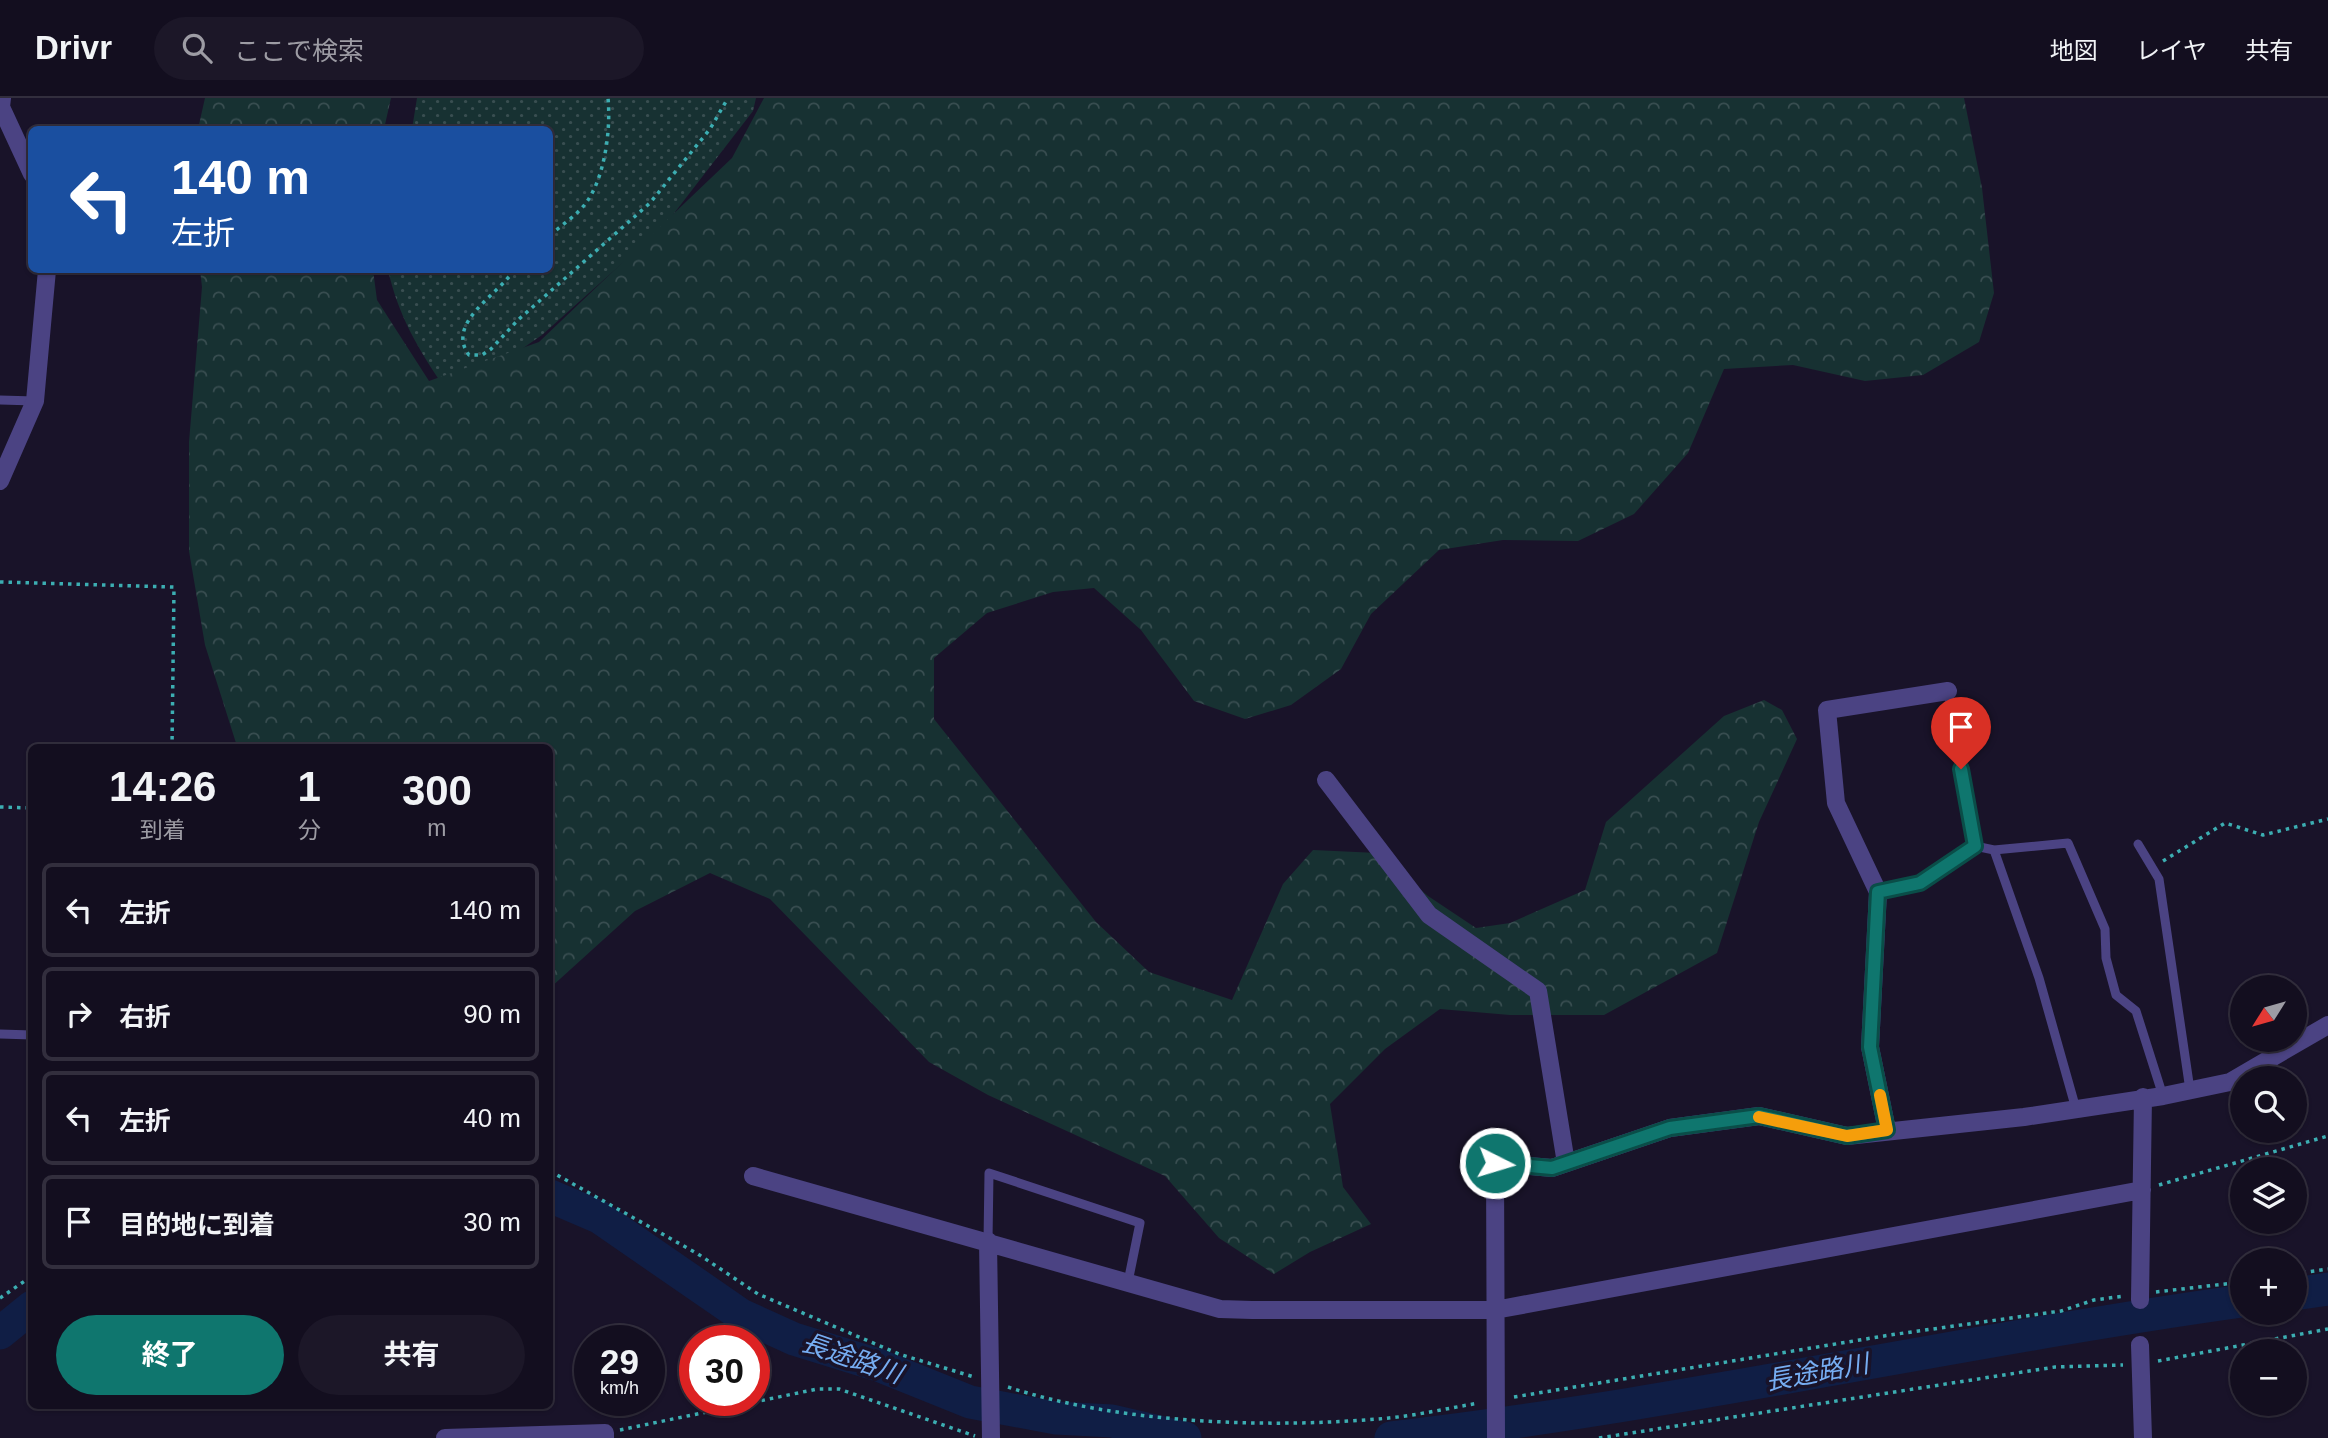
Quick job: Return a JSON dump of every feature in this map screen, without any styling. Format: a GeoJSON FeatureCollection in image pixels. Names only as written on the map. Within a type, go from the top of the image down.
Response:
{"type":"FeatureCollection","features":[{"type":"Feature","properties":{"kind":"street"},"geometry":{"type":"LineString","coordinates":[[2,98],[1,107],[28,165]]}},
{"type":"Feature","properties":{"kind":"street"},"geometry":{"type":"LineString","coordinates":[[0,481],[35,401],[47,273]]}},
{"type":"Feature","properties":{"kind":"street"},"geometry":{"type":"LineString","coordinates":[[1887,1130],[1870,1047],[1878,892],[1836,803],[1827,710],[1948,691]]}},
{"type":"Feature","properties":{"kind":"street"},"geometry":{"type":"LineString","coordinates":[[1326,780],[1429,915],[1538,991],[1566,1163]]}},
{"type":"Feature","properties":{"kind":"street"},"geometry":{"type":"LineString","coordinates":[[1496,1438],[1495,1163],[1552,1168],[1670,1128],[1759,1116],[1847,1136],[2076,1110],[2143,1097],[2163,1096],[2230,1082],[2328,1025]]}},
{"type":"Feature","properties":{"kind":"street"},"geometry":{"type":"LineString","coordinates":[[2140,1297],[2143,1097]]}},
{"type":"Feature","properties":{"kind":"street"},"geometry":{"type":"LineString","coordinates":[[753,1176],[1220,1309],[1495,1310],[2142,1189]]}},
{"type":"Feature","properties":{"kind":"street"},"geometry":{"type":"LineString","coordinates":[[987,1436],[990,1383],[988,1241]]}},
{"type":"Feature","properties":{"kind":"street"},"geometry":{"type":"LineString","coordinates":[[2140,1345],[2143,1438]]}},
{"type":"Feature","properties":{"kind":"street"},"geometry":{"type":"LineString","coordinates":[[445,1438],[605,1436]]}},
{"type":"Feature","properties":{"kind":"lane"},"geometry":{"type":"LineString","coordinates":[[0,400],[35,401]]}},
{"type":"Feature","properties":{"kind":"lane"},"geometry":{"type":"LineString","coordinates":[[1948,691],[1975,846]]}},
{"type":"Feature","properties":{"kind":"lane"},"geometry":{"type":"LineString","coordinates":[[1878,892],[1920,883],[1975,846],[1994,850],[2068,843],[2105,929],[2106,958],[2116,995],[2136,1011],[2163,1096]]}},
{"type":"Feature","properties":{"kind":"lane"},"geometry":{"type":"LineString","coordinates":[[2138,844],[2160,879],[2190,1090]]}},
{"type":"Feature","properties":{"kind":"lane"},"geometry":{"type":"LineString","coordinates":[[1994,850],[2039,978],[2076,1110]]}},
{"type":"Feature","properties":{"kind":"lane"},"geometry":{"type":"LineString","coordinates":[[0,1034],[28,1035]]}},
{"type":"Feature","properties":{"kind":"lane"},"geometry":{"type":"LineString","coordinates":[[988,1241],[989,1173],[1140,1223],[1128,1282]]}},
{"type":"Feature","properties":{"kind":"path"},"geometry":{"type":"LineString","coordinates":[[553,232],[584,205],[594,190],[607,136],[608,98]]}},
{"type":"Feature","properties":{"kind":"path"},"geometry":{"type":"LineString","coordinates":[[512,273],[497,293],[468,320],[461,341],[469,355],[482,355],[491,349],[518,320],[650,203],[710,130],[728,98]]}},
{"type":"Feature","properties":{"kind":"path"},"geometry":{"type":"LineString","coordinates":[[0,582],[174,587],[172,744]]}},
{"type":"Feature","properties":{"kind":"path"},"geometry":{"type":"LineString","coordinates":[[0,807],[28,808]]}},
{"type":"Feature","properties":{"kind":"path"},"geometry":{"type":"LineString","coordinates":[[2152,867],[2225,823],[2263,835],[2328,818]]}},
{"type":"Feature","properties":{"kind":"path"},"geometry":{"type":"LineString","coordinates":[[2142,1189],[2328,1136]]}},
{"type":"Feature","properties":{"kind":"path"},"geometry":{"type":"LineString","coordinates":[[553,1173],[687,1247],[758,1294],[899,1354],[990,1383],[1091,1407],[1236,1422],[1391,1418],[1496,1404],[1877,1337],[2061,1311],[2094,1300],[2140,1297],[2230,1284]]}},
{"type":"Feature","properties":{"kind":"path"},"geometry":{"type":"LineString","coordinates":[[2307,1272],[2328,1269]]}},
{"type":"Feature","properties":{"kind":"path"},"geometry":{"type":"LineString","coordinates":[[0,1298],[28,1279]]}},
{"type":"Feature","properties":{"kind":"path"},"geometry":{"type":"LineString","coordinates":[[1599,1438],[2054,1367],[2142,1364],[2328,1329]]}},
{"type":"Feature","properties":{"kind":"path"},"geometry":{"type":"LineString","coordinates":[[605,1436],[817,1389],[839,1389],[987,1436]]}},
{"type":"Feature","properties":{"kind":"green space"},"geometry":{"type":"Polygon","coordinates":[[[205,98],[391,98],[385,126],[199,126],[205,98]]]}},
{"type":"Feature","properties":{"kind":"green space"},"geometry":{"type":"Polygon","coordinates":[[[417,98],[756,98],[753,111],[665,225],[542,335],[480,378],[442,384],[409,330],[389,273],[553,273],[553,126],[412,126],[417,98]]]}},
{"type":"Feature","properties":{"kind":"green space"},"geometry":{"type":"Polygon","coordinates":[[[764,98],[1964,98],[1982,188],[1994,293],[1979,342],[1923,375],[1865,381],[1793,365],[1724,369],[1688,453],[1634,514],[1578,541],[1503,540],[1439,550],[1371,614],[1341,669],[1291,705],[1245,719],[1194,701],[1141,630],[1094,588],[1053,592],[987,613],[934,658],[934,719],[1096,922],[1149,972],[1232,1000],[1283,884],[1313,850],[1377,853],[1428,896],[1476,928],[1510,923],[1585,890],[1606,822],[1724,716],[1764,700],[1782,710],[1797,739],[1759,822],[1717,953],[1604,1015],[1510,1015],[1440,1009],[1385,1049],[1330,1104],[1343,1187],[1371,1224],[1310,1252],[1274,1274],[1219,1238],[1165,1176],[988,1095],[929,1062],[770,899],[710,873],[635,911],[553,985],[553,744],[236,744],[205,645],[189,551],[189,442],[202,287],[200,273],[373,273],[377,300],[429,381],[539,342],[732,158],[764,98]]]}},
{"type":"Feature","properties":{"kind":"waterway","name":"長途路川"},"geometry":{"type":"LineString","coordinates":[[553,1197],[599,1217],[741,1315],[794,1339],[878,1365],[970,1402],[1056,1418],[1112,1421],[1185,1438]]}},
{"type":"Feature","properties":{"kind":"waterway","name":"長途路川"},"geometry":{"type":"LineString","coordinates":[[2307,1292],[2328,1289]]}},
{"type":"Feature","properties":{"kind":"waterway","name":"長途路川"},"geometry":{"type":"LineString","coordinates":[[1391,1438],[1711,1391],[2230,1303]]}},
{"type":"Feature","properties":{"kind":"waterway","name":"長途路川"},"geometry":{"type":"LineString","coordinates":[[0,1333],[28,1310]]}},
{"type":"Feature","properties":{"kind":"slow traffic"},"geometry":{"type":"LineString","coordinates":[[1759,1117],[1847,1136],[1887,1130],[1880,1095]]}},
{"type":"Feature","properties":{"kind":"route"},"geometry":{"type":"LineString","coordinates":[[1495,1163],[1552,1168],[1670,1128],[1759,1116],[1847,1136],[1887,1130],[1870,1047],[1878,892],[1920,883],[1975,846],[1961,769]]}}]}
